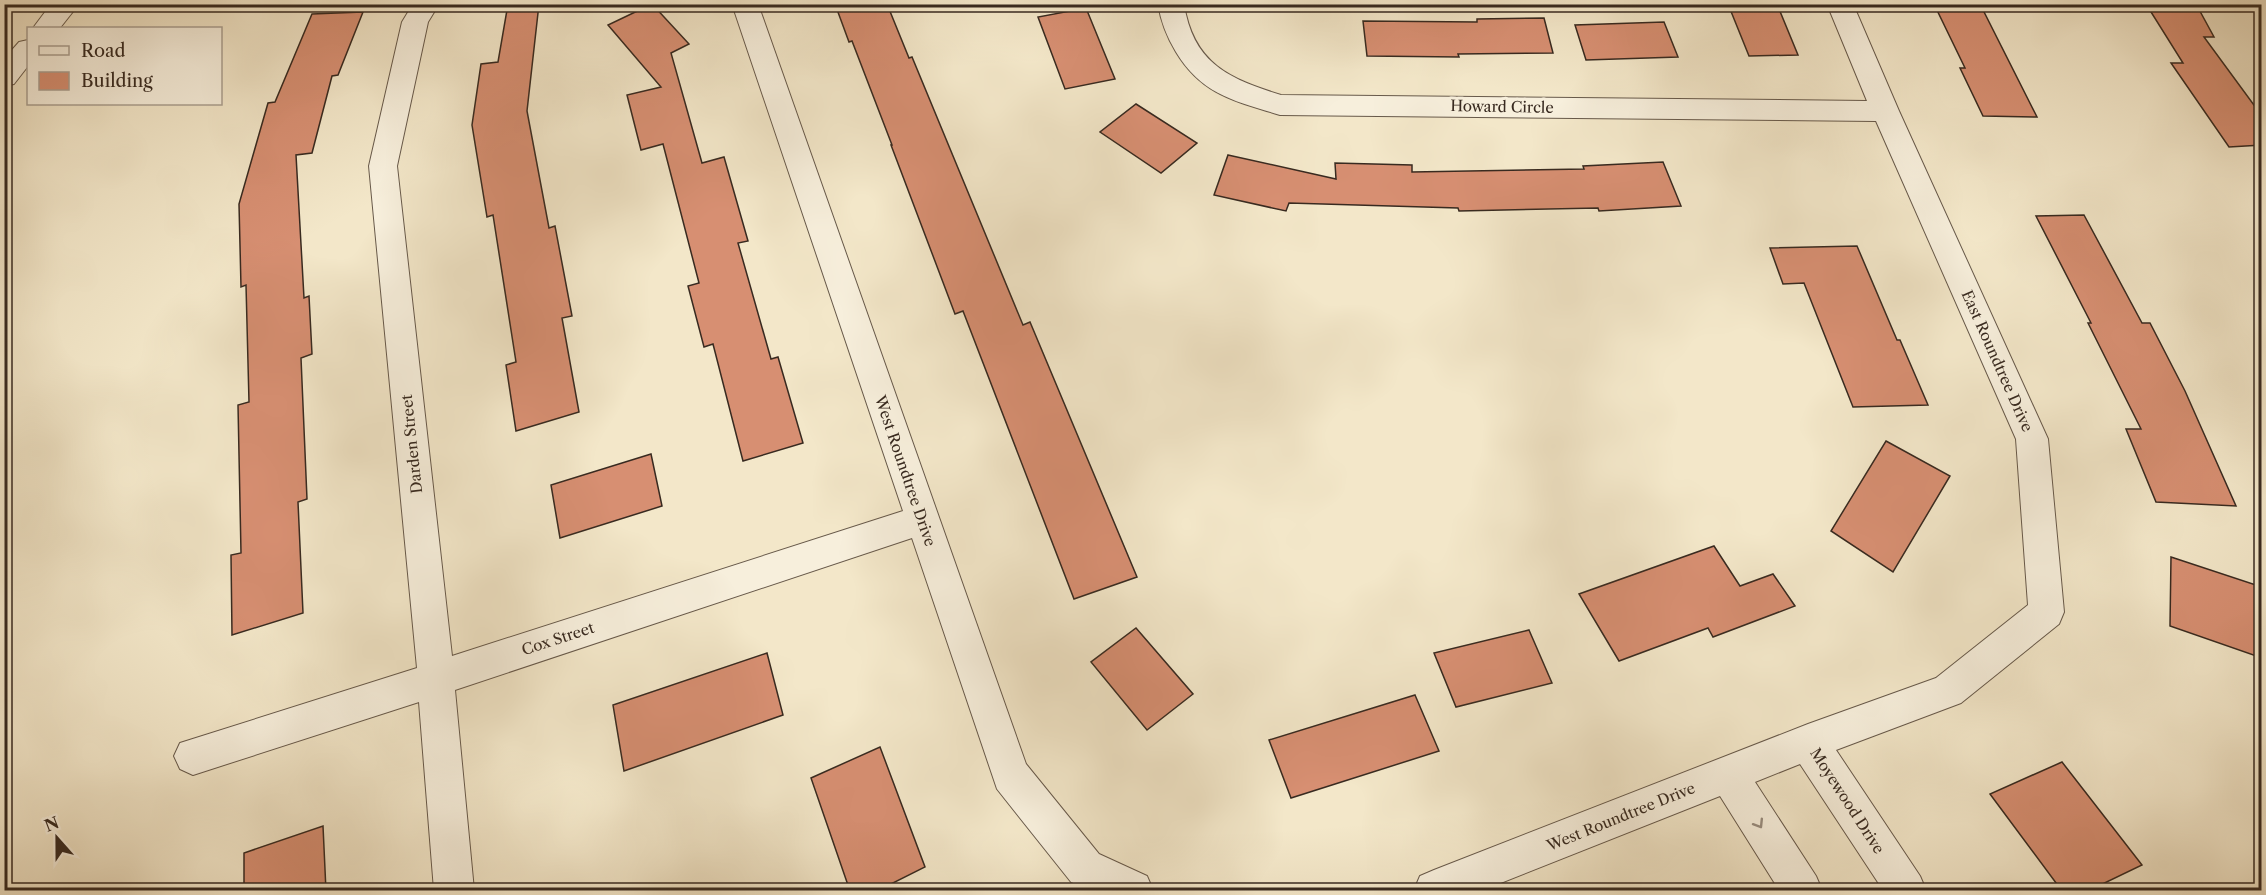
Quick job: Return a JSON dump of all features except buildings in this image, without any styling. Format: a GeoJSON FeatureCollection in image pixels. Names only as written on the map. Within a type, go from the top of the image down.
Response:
{"type":"FeatureCollection","features":[{"type":"Feature","properties":{"kind":"street"},"geometry":{"type":"LineString","coordinates":[[46,27],[66,4]]}},
{"type":"Feature","properties":{"kind":"street","name":"Darden Street"},"geometry":{"type":"LineString","coordinates":[[426,4],[415,22],[383,166],[436,679],[454,891]]}},
{"type":"Feature","properties":{"kind":"street","name":"West Roundtree Drive"},"geometry":{"type":"LineString","coordinates":[[745,4],[1011,776],[1085,868],[1133,891]]}},
{"type":"Feature","properties":{"kind":"street","name":"Howard Circle"},"geometry":{"type":"LineString","coordinates":[[1171,4],[1172,14],[1186,50],[1216,81],[1280,105],[1885,111]]}},
{"type":"Feature","properties":{"kind":"street","name":"East Roundtree Drive"},"geometry":{"type":"LineString","coordinates":[[1808,742],[1948,691],[2046,612],[2032,439],[1885,111],[1840,4]]}},
{"type":"Feature","properties":{"kind":"street"},"geometry":{"type":"LineString","coordinates":[[4,77],[27,50]]}},
{"type":"Feature","properties":{"kind":"street","name":"Cox Street"},"geometry":{"type":"LineString","coordinates":[[193,756],[922,520]]}},
{"type":"Feature","properties":{"kind":"street","name":"West Roundtree Drive"},"geometry":{"type":"LineString","coordinates":[[1434,891],[1808,742]]}},
{"type":"Feature","properties":{"kind":"street","name":"Moyewood Drive"},"geometry":{"type":"LineString","coordinates":[[1808,742],[1906,891]]}},
{"type":"Feature","properties":{"kind":"street"},"geometry":{"type":"LineString","coordinates":[[1728,774],[1802,891]]}}]}
